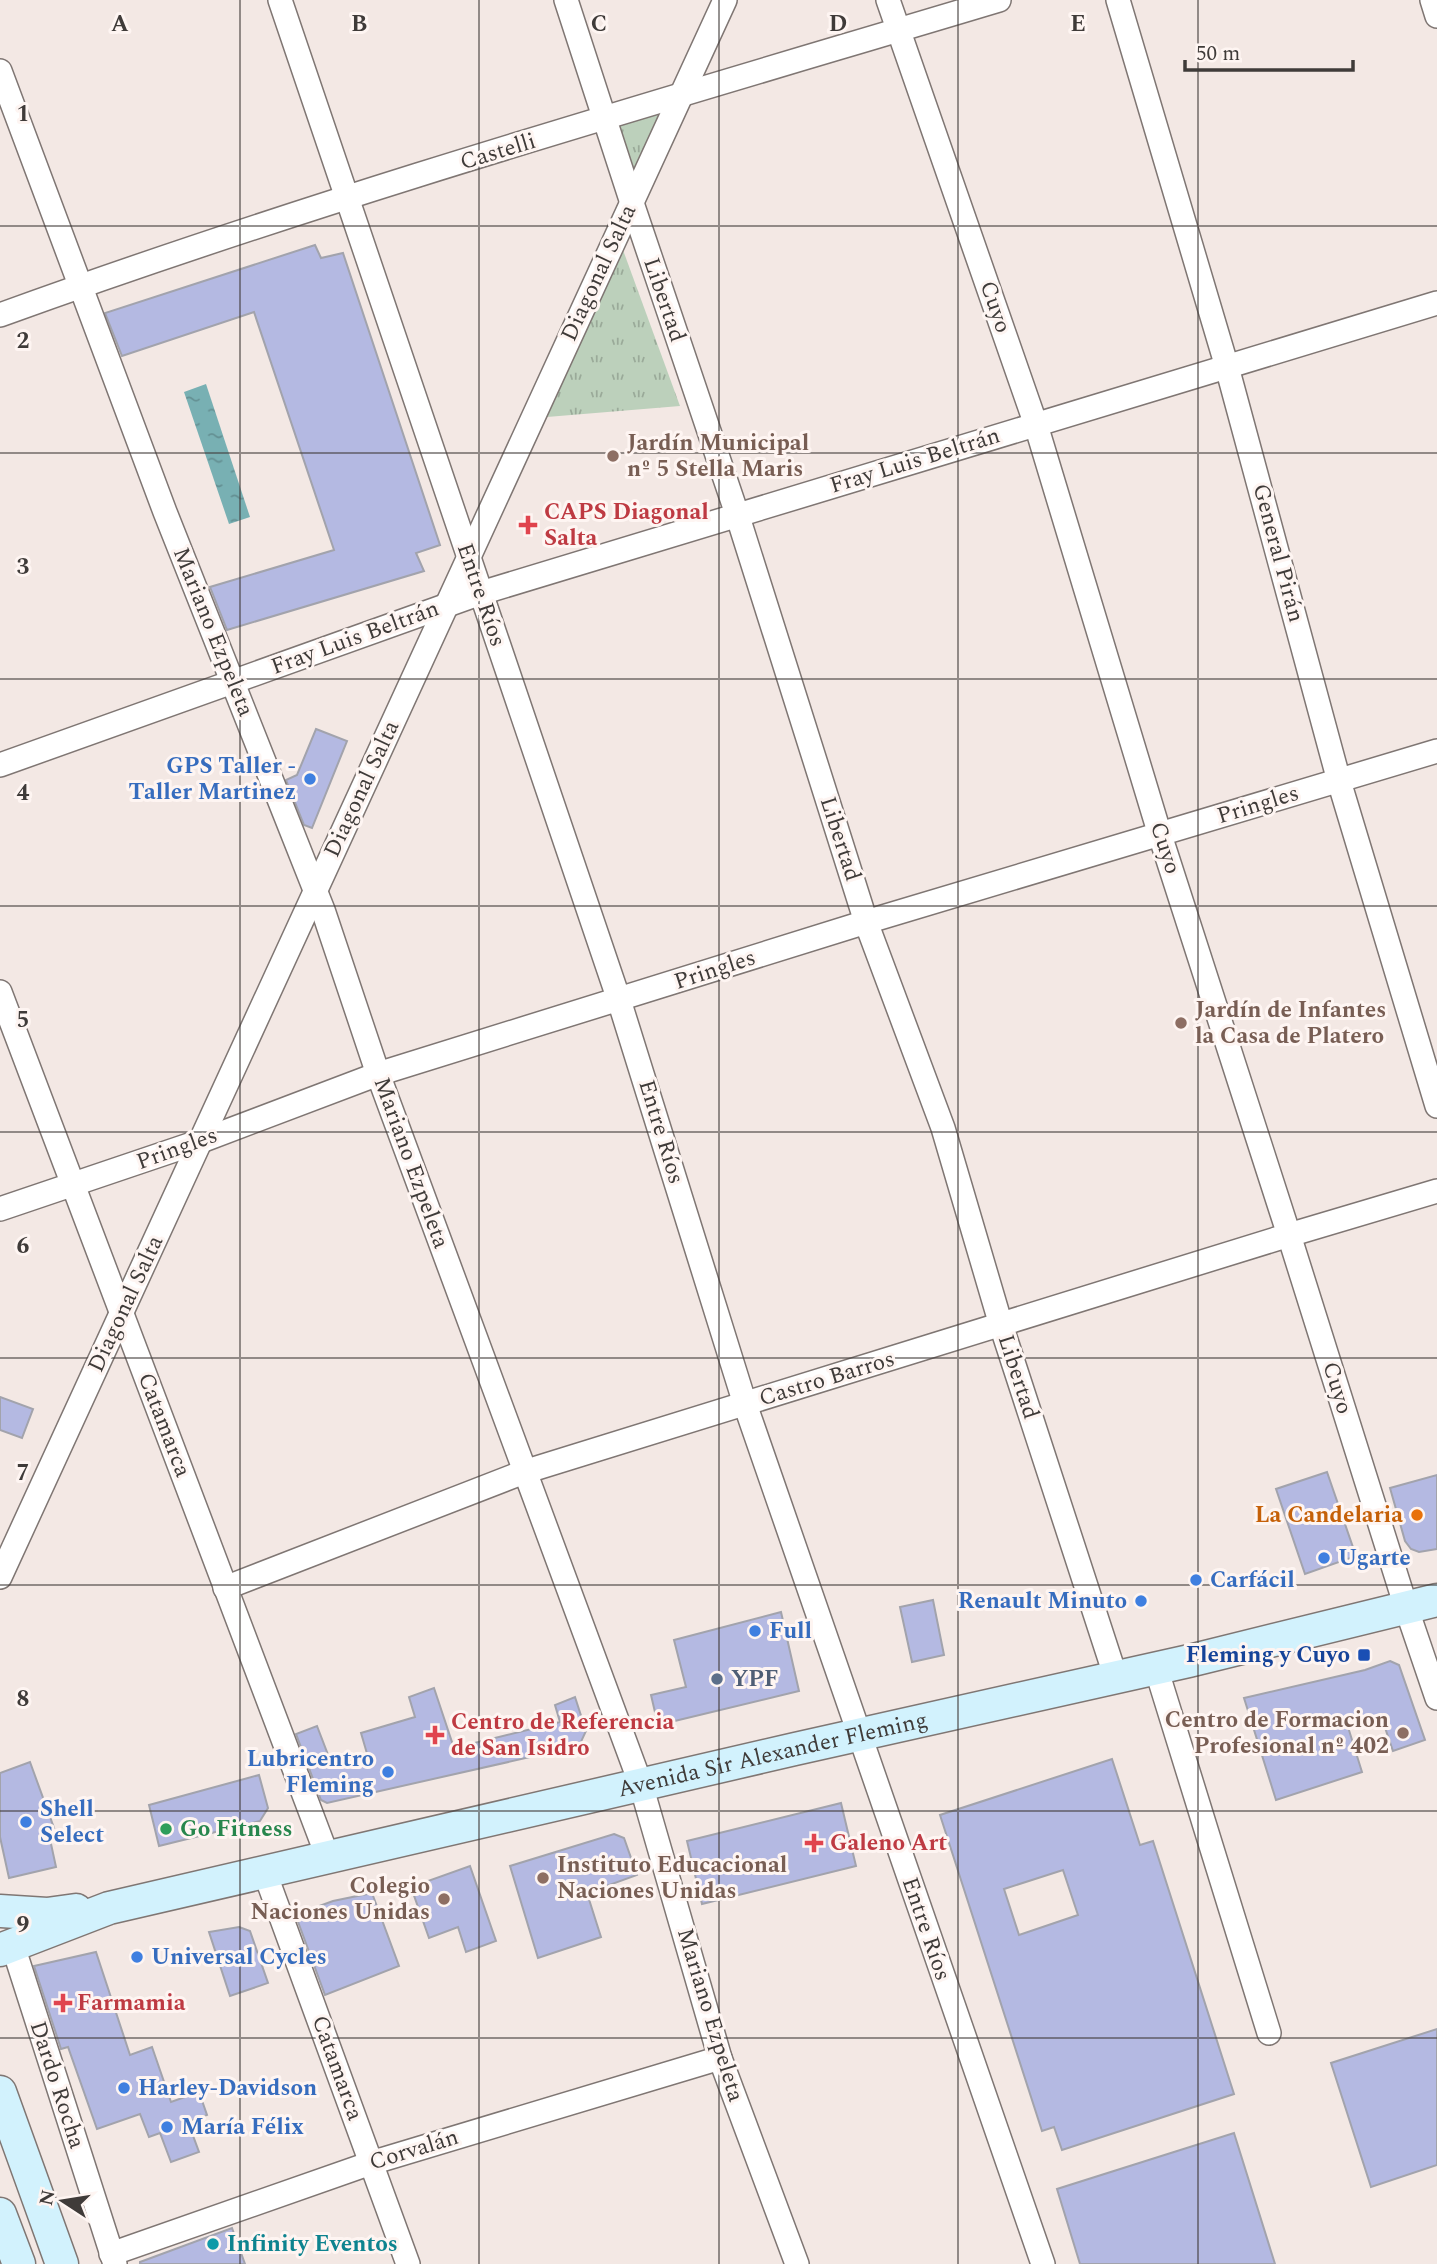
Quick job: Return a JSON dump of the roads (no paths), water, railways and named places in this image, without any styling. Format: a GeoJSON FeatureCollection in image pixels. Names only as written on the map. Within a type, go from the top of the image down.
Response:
{"type":"FeatureCollection","features":[{"type":"Feature","properties":{"kind":"main road","name":"Avenida Sir Alexander Fleming"},"geometry":{"type":"LineString","coordinates":[[6,1948],[109,1909],[1116,1678],[1437,1600]]}},
{"type":"Feature","properties":{"kind":"main road","name":"Avenida Sir Alexander Fleming"},"geometry":{"type":"LineString","coordinates":[[0,1911],[47,1913],[109,1909]]}},
{"type":"Feature","properties":{"kind":"main road"},"geometry":{"type":"LineString","coordinates":[[0,2092],[62,2264]]}},
{"type":"Feature","properties":{"kind":"main road"},"geometry":{"type":"LineString","coordinates":[[0,2214],[19,2264]]}},
{"type":"Feature","properties":{"kind":"street","name":"Entre Ríos"},"geometry":{"type":"LineString","coordinates":[[280,0],[619,1000],[745,1404],[1044,2264]]}},
{"type":"Feature","properties":{"kind":"street","name":"Libertad"},"geometry":{"type":"LineString","coordinates":[[566,0],[738,517],[866,922],[943,1128],[1001,1325],[1116,1678]]}},
{"type":"Feature","properties":{"kind":"street","name":"Diagonal Salta"},"geometry":{"type":"LineString","coordinates":[[0,1577],[725,0]]}},
{"type":"Feature","properties":{"kind":"street","name":"Cuyo"},"geometry":{"type":"LineString","coordinates":[[888,0],[1036,425],[1160,835],[1437,1698]]}},
{"type":"Feature","properties":{"kind":"street","name":"Castelli"},"geometry":{"type":"LineString","coordinates":[[0,315],[82,285],[348,198],[999,0]]}},
{"type":"Feature","properties":{"kind":"street","name":"General Pirán"},"geometry":{"type":"LineString","coordinates":[[1118,0],[1227,367],[1339,781],[1437,1106]]}},
{"type":"Feature","properties":{"kind":"street"},"geometry":{"type":"LineString","coordinates":[[1432,0],[1437,16]]}},
{"type":"Feature","properties":{"kind":"street","name":"Mariano Ezpeleta"},"geometry":{"type":"LineString","coordinates":[[0,71],[165,512],[316,890],[378,1074],[641,1785],[720,2058],[797,2264]]}},
{"type":"Feature","properties":{"kind":"street","name":"Fray Luis Beltrán"},"geometry":{"type":"LineString","coordinates":[[0,765],[481,593],[1437,303]]}},
{"type":"Feature","properties":{"kind":"street","name":"Pringles"},"geometry":{"type":"LineString","coordinates":[[0,1209],[201,1141],[378,1074],[866,922],[1437,751]]}},
{"type":"Feature","properties":{"kind":"street","name":"Catamarca"},"geometry":{"type":"LineString","coordinates":[[0,992],[328,1858]]}},
{"type":"Feature","properties":{"kind":"street","name":"Castro Barros"},"geometry":{"type":"LineString","coordinates":[[225,1588],[524,1472],[1437,1191]]}},
{"type":"Feature","properties":{"kind":"street"},"geometry":{"type":"LineString","coordinates":[[1156,1668],[1269,2033]]}},
{"type":"Feature","properties":{"kind":"street","name":"Catamarca"},"geometry":{"type":"LineString","coordinates":[[265,1873],[408,2264]]}},
{"type":"Feature","properties":{"kind":"street","name":"Dardo Rocha"},"geometry":{"type":"LineString","coordinates":[[6,1948],[113,2259]]}},
{"type":"Feature","properties":{"kind":"street","name":"Corvalán"},"geometry":{"type":"LineString","coordinates":[[113,2259],[371,2163],[720,2058]]}},
{"type":"Feature","properties":{"kind":"water"},"geometry":{"type":"Polygon","coordinates":[[[206,384],[250,517],[229,524],[184,392],[206,384]]]}},
{"type":"Feature","properties":{"kind":"place","name":"Jardín Municipal nº 5 Stella Maris"},"geometry":{"type":"Point","coordinates":[613,456]}},
{"type":"Feature","properties":{"kind":"place","name":"CAPS Diagonal Salta"},"geometry":{"type":"Point","coordinates":[528,525]}},
{"type":"Feature","properties":{"kind":"place","name":"GPS Taller - Taller Martinez"},"geometry":{"type":"Point","coordinates":[310,779]}},
{"type":"Feature","properties":{"kind":"place","name":"Jardín de Infantes la Casa de Platero"},"geometry":{"type":"Point","coordinates":[1181,1023]}},
{"type":"Feature","properties":{"kind":"place","name":"La Candelaria"},"geometry":{"type":"Point","coordinates":[1417,1515]}},
{"type":"Feature","properties":{"kind":"place","name":"Ugarte"},"geometry":{"type":"Point","coordinates":[1324,1558]}},
{"type":"Feature","properties":{"kind":"place","name":"Carfácil"},"geometry":{"type":"Point","coordinates":[1196,1580]}},
{"type":"Feature","properties":{"kind":"place","name":"Renault Minuto"},"geometry":{"type":"Point","coordinates":[1141,1601]}},
{"type":"Feature","properties":{"kind":"place","name":"Full"},"geometry":{"type":"Point","coordinates":[755,1631]}},
{"type":"Feature","properties":{"kind":"place","name":"Fleming y Cuyo"},"geometry":{"type":"Point","coordinates":[1364,1655]}},
{"type":"Feature","properties":{"kind":"place","name":"YPF"},"geometry":{"type":"Point","coordinates":[717,1679]}},
{"type":"Feature","properties":{"kind":"place","name":"Centro de Formacion Profesional nº 402"},"geometry":{"type":"Point","coordinates":[1403,1733]}},
{"type":"Feature","properties":{"kind":"place","name":"Centro de Referencia de San Isidro"},"geometry":{"type":"Point","coordinates":[435,1735]}},
{"type":"Feature","properties":{"kind":"place","name":"Lubricentro Fleming"},"geometry":{"type":"Point","coordinates":[388,1772]}},
{"type":"Feature","properties":{"kind":"place","name":"Shell Select"},"geometry":{"type":"Point","coordinates":[26,1822]}},
{"type":"Feature","properties":{"kind":"place","name":"Go Fitness"},"geometry":{"type":"Point","coordinates":[166,1829]}},
{"type":"Feature","properties":{"kind":"place","name":"Galeno Art"},"geometry":{"type":"Point","coordinates":[814,1843]}},
{"type":"Feature","properties":{"kind":"place","name":"Instituto Educacional Naciones Unidas"},"geometry":{"type":"Point","coordinates":[543,1878]}},
{"type":"Feature","properties":{"kind":"place","name":"Colegio Naciones Unidas"},"geometry":{"type":"Point","coordinates":[444,1899]}},
{"type":"Feature","properties":{"kind":"place","name":"Universal Cycles"},"geometry":{"type":"Point","coordinates":[137,1957]}},
{"type":"Feature","properties":{"kind":"place","name":"Farmamia"},"geometry":{"type":"Point","coordinates":[63,2003]}},
{"type":"Feature","properties":{"kind":"place","name":"Harley-Davidson"},"geometry":{"type":"Point","coordinates":[124,2088]}},
{"type":"Feature","properties":{"kind":"place","name":"María Félix"},"geometry":{"type":"Point","coordinates":[167,2127]}},
{"type":"Feature","properties":{"kind":"place","name":"Infinity Eventos"},"geometry":{"type":"Point","coordinates":[213,2244]}}]}
